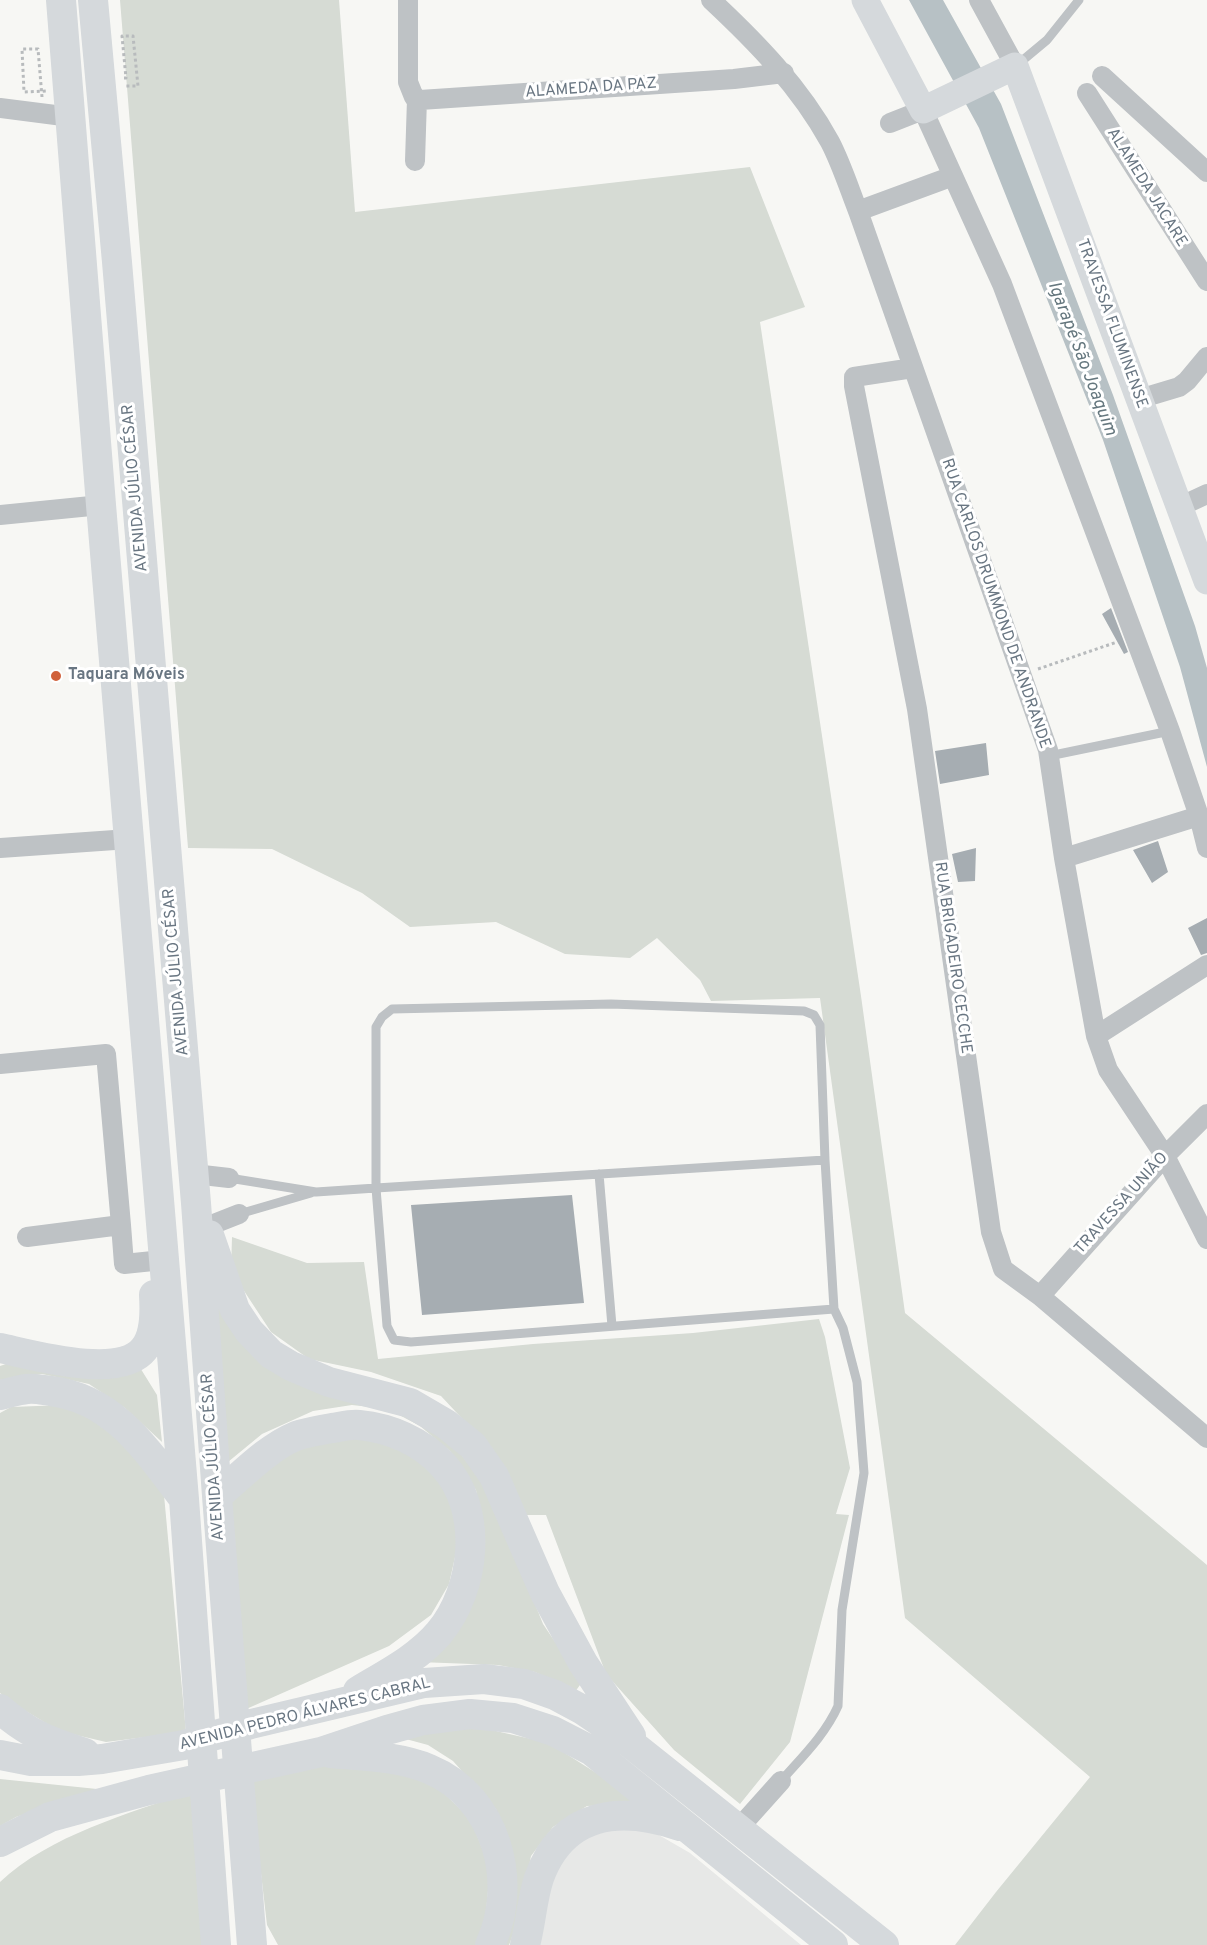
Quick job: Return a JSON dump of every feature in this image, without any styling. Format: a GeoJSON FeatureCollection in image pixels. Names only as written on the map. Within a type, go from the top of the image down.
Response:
{"type":"FeatureCollection","features":[{"type":"Feature","properties":{"kind":"main road","name":"AVENIDA JÚLIO CÉSAR"},"geometry":{"type":"LineString","coordinates":[[61,0],[57,115],[101,506],[184,1499],[216,1945]]}},
{"type":"Feature","properties":{"kind":"main road","name":"AVENIDA JÚLIO CÉSAR"},"geometry":{"type":"LineString","coordinates":[[93,0],[199,1202],[217,1496],[252,1944]]}},
{"type":"Feature","properties":{"kind":"main road"},"geometry":{"type":"LineString","coordinates":[[0,1348],[88,1365],[118,1363],[139,1354],[146,1348],[155,1319],[153,1261],[147,1210],[156,1168]]}},
{"type":"Feature","properties":{"kind":"main road"},"geometry":{"type":"LineString","coordinates":[[199,1202],[235,1310],[249,1332],[271,1354],[291,1366],[329,1382],[410,1403],[446,1424],[473,1446],[494,1476],[546,1593],[583,1663],[643,1753]]}},
{"type":"Feature","properties":{"kind":"main road"},"geometry":{"type":"LineString","coordinates":[[0,1395],[29,1388],[65,1393],[92,1402],[121,1422],[144,1447],[184,1499]]}},
{"type":"Feature","properties":{"kind":"main road"},"geometry":{"type":"LineString","coordinates":[[217,1496],[278,1446],[296,1436],[313,1431],[356,1425],[388,1430],[417,1443],[443,1465],[454,1482],[466,1511],[471,1551],[463,1591],[439,1633],[413,1657],[338,1704]]}},
{"type":"Feature","properties":{"kind":"main road","name":"AVENIDA PEDRO ÁLVARES CABRAL"},"geometry":{"type":"LineString","coordinates":[[0,1755],[31,1761],[102,1759],[184,1745],[251,1724],[424,1683],[484,1679],[524,1684],[555,1695],[583,1710],[643,1753],[884,1945]]}},
{"type":"Feature","properties":{"kind":"main road"},"geometry":{"type":"LineString","coordinates":[[0,1709],[32,1734],[102,1759]]}},
{"type":"Feature","properties":{"kind":"main road","name":"AVENIDA PEDRO ÁLVARES CABRAL"},"geometry":{"type":"LineString","coordinates":[[0,1842],[50,1817],[149,1790],[321,1752],[423,1720],[470,1714],[513,1718],[553,1731],[592,1751],[833,1945]]}},
{"type":"Feature","properties":{"kind":"main road"},"geometry":{"type":"LineString","coordinates":[[321,1752],[402,1761],[430,1769],[450,1780],[469,1797],[486,1819],[495,1838],[500,1858],[503,1902],[490,1945]]}},
{"type":"Feature","properties":{"kind":"main road"},"geometry":{"type":"LineString","coordinates":[[0,1863],[51,1831],[123,1807],[149,1790]]}},
{"type":"Feature","properties":{"kind":"main road"},"geometry":{"type":"LineString","coordinates":[[525,1945],[540,1877],[558,1844],[570,1832],[587,1821],[621,1816],[657,1818],[692,1830]]}},
{"type":"Feature","properties":{"kind":"street"},"geometry":{"type":"LineString","coordinates":[[408,0],[416,161]]}},
{"type":"Feature","properties":{"kind":"street","name":"RUA CARLOS DRUMMOND DE ANDRANDE"},"geometry":{"type":"LineString","coordinates":[[711,0],[784,73],[830,142],[858,211],[1022,675],[1048,756],[1096,1036],[1108,1070],[1165,1156],[1207,1239]]}},
{"type":"Feature","properties":{"kind":"street"},"geometry":{"type":"LineString","coordinates":[[866,0],[932,105],[953,176],[1002,284],[1170,731],[1199,816],[1207,848]]}},
{"type":"Feature","properties":{"kind":"street"},"geometry":{"type":"LineString","coordinates":[[890,123],[1005,70],[979,0]]}},
{"type":"Feature","properties":{"kind":"street","name":"TRAVESSA FLUMINENSE"},"geometry":{"type":"LineString","coordinates":[[1005,70],[1139,399],[1207,581]]}},
{"type":"Feature","properties":{"kind":"street","name":"ALAMEDA DA PAZ"},"geometry":{"type":"LineString","coordinates":[[413,90],[434,100],[734,79],[784,73]]}},
{"type":"Feature","properties":{"kind":"street"},"geometry":{"type":"LineString","coordinates":[[1102,76],[1207,172]]}},
{"type":"Feature","properties":{"kind":"street","name":"ALAMEDA JACARE"},"geometry":{"type":"LineString","coordinates":[[1087,93],[1207,281]]}},
{"type":"Feature","properties":{"kind":"street"},"geometry":{"type":"LineString","coordinates":[[0,108],[57,115]]}},
{"type":"Feature","properties":{"kind":"street"},"geometry":{"type":"LineString","coordinates":[[858,211],[953,176]]}},
{"type":"Feature","properties":{"kind":"street"},"geometry":{"type":"LineString","coordinates":[[1139,399],[1179,387],[1207,357]]}},
{"type":"Feature","properties":{"kind":"street","name":"RUA BRIGADEIRO CECCHE"},"geometry":{"type":"LineString","coordinates":[[912,368],[854,377],[854,386],[917,709],[991,1232],[1003,1269],[1040,1296],[1207,1438]]}},
{"type":"Feature","properties":{"kind":"street"},"geometry":{"type":"LineString","coordinates":[[1179,507],[1207,494]]}},
{"type":"Feature","properties":{"kind":"street"},"geometry":{"type":"LineString","coordinates":[[0,514],[101,506]]}},
{"type":"Feature","properties":{"kind":"street"},"geometry":{"type":"LineString","coordinates":[[1064,858],[1199,816]]}},
{"type":"Feature","properties":{"kind":"street"},"geometry":{"type":"LineString","coordinates":[[0,848],[129,839]]}},
{"type":"Feature","properties":{"kind":"street"},"geometry":{"type":"LineString","coordinates":[[1096,1036],[1207,965]]}},
{"type":"Feature","properties":{"kind":"street"},"geometry":{"type":"LineString","coordinates":[[0,1064],[106,1054],[124,1264],[153,1261]]}},
{"type":"Feature","properties":{"kind":"street","name":"TRAVESSA UNIÃO"},"geometry":{"type":"LineString","coordinates":[[1040,1296],[1165,1156],[1207,1114]]}},
{"type":"Feature","properties":{"kind":"street"},"geometry":{"type":"LineString","coordinates":[[199,1202],[228,1178]]}},
{"type":"Feature","properties":{"kind":"street"},"geometry":{"type":"LineString","coordinates":[[199,1202],[239,1214]]}},
{"type":"Feature","properties":{"kind":"street"},"geometry":{"type":"LineString","coordinates":[[27,1238],[121,1225]]}},
{"type":"Feature","properties":{"kind":"street"},"geometry":{"type":"LineString","coordinates":[[738,1829],[781,1781]]}},
{"type":"Feature","properties":{"kind":"lane"},"geometry":{"type":"LineString","coordinates":[[1005,70],[1047,40],[1079,0]]}},
{"type":"Feature","properties":{"kind":"lane"},"geometry":{"type":"LineString","coordinates":[[1048,756],[1170,731]]}},
{"type":"Feature","properties":{"kind":"lane"},"geometry":{"type":"LineString","coordinates":[[781,1781],[818,1739],[838,1706],[842,1610],[864,1473],[857,1382],[843,1328],[834,1309],[820,1025],[814,1015],[804,1011],[611,1004],[392,1009],[382,1017],[376,1028],[376,1188],[387,1326],[394,1341],[411,1342],[834,1309]]}},
{"type":"Feature","properties":{"kind":"lane"},"geometry":{"type":"LineString","coordinates":[[239,1214],[316,1192],[825,1160]]}},
{"type":"Feature","properties":{"kind":"lane"},"geometry":{"type":"LineString","coordinates":[[599,1174],[612,1326]]}},
{"type":"Feature","properties":{"kind":"lane"},"geometry":{"type":"LineString","coordinates":[[228,1178],[316,1192]]}},
{"type":"Feature","properties":{"kind":"path"},"geometry":{"type":"LineString","coordinates":[[101,79],[126,78],[122,36],[133,36],[138,86]]}},
{"type":"Feature","properties":{"kind":"path"},"geometry":{"type":"LineString","coordinates":[[24,92],[22,49],[38,49],[57,115]]}},
{"type":"Feature","properties":{"kind":"path"},"geometry":{"type":"LineString","coordinates":[[1022,675],[1133,636]]}},
{"type":"Feature","properties":{"kind":"shaded area"},"geometry":{"type":"Polygon","coordinates":[[[120,0],[339,0],[355,212],[750,167],[805,307],[760,322],[861,996],[905,1313],[1207,1565],[1207,1945],[955,1945],[1090,1777],[905,1618],[820,998],[711,1001],[700,980],[657,938],[630,958],[565,954],[496,922],[410,927],[362,893],[272,849],[188,848],[120,0]]]}},
{"type":"Feature","properties":{"kind":"shaded area"},"geometry":{"type":"Polygon","coordinates":[[[232,1237],[307,1263],[364,1262],[378,1359],[533,1344],[693,1333],[819,1319],[825,1337],[850,1468],[836,1514],[849,1515],[790,1742],[740,1804],[674,1750],[606,1674],[546,1515],[522,1515],[497,1456],[441,1396],[371,1372],[309,1359],[271,1332],[231,1271],[232,1237]]]}},
{"type":"Feature","properties":{"kind":"shaded area"},"geometry":{"type":"Polygon","coordinates":[[[210,1282],[230,1326],[371,1399],[445,1434],[482,1481],[510,1541],[543,1624],[582,1682],[575,1692],[535,1672],[498,1665],[419,1662],[484,1535],[476,1490],[450,1451],[420,1426],[388,1409],[352,1405],[313,1411],[262,1434],[228,1462],[210,1282]]]}},
{"type":"Feature","properties":{"kind":"shaded area"},"geometry":{"type":"Polygon","coordinates":[[[9,1363],[139,1366],[157,1395],[162,1442],[125,1408],[89,1384],[42,1374],[0,1380],[0,1366],[9,1363]]]}},
{"type":"Feature","properties":{"kind":"shaded area"},"geometry":{"type":"Polygon","coordinates":[[[64,1405],[93,1417],[136,1451],[164,1495],[186,1732],[106,1742],[59,1731],[0,1693],[0,1413],[11,1407],[64,1405]]]}},
{"type":"Feature","properties":{"kind":"shaded area"},"geometry":{"type":"Polygon","coordinates":[[[361,1433],[409,1448],[435,1476],[458,1513],[457,1548],[449,1584],[431,1615],[389,1646],[244,1710],[229,1496],[277,1455],[361,1433]]]}},
{"type":"Feature","properties":{"kind":"shaded area"},"geometry":{"type":"Polygon","coordinates":[[[478,1727],[549,1743],[601,1776],[639,1804],[587,1806],[553,1827],[531,1856],[517,1924],[509,1945],[501,1945],[510,1846],[496,1809],[453,1761],[428,1745],[391,1735],[478,1727]]]}},
{"type":"Feature","properties":{"kind":"shaded area"},"geometry":{"type":"Polygon","coordinates":[[[337,1762],[401,1767],[439,1788],[471,1820],[490,1869],[486,1912],[477,1945],[278,1945],[267,1925],[250,1778],[337,1762]]]}},
{"type":"Feature","properties":{"kind":"shaded area"},"geometry":{"type":"Polygon","coordinates":[[[0,1779],[97,1789],[16,1817],[0,1826],[0,1779]]]}},
{"type":"Feature","properties":{"kind":"shaded area"},"geometry":{"type":"Polygon","coordinates":[[[192,1791],[202,1945],[0,1945],[0,1882],[42,1851],[66,1839],[116,1818],[192,1791]]]}},
{"type":"Feature","properties":{"kind":"shaded area"},"geometry":{"type":"Polygon","coordinates":[[[645,1827],[690,1853],[801,1945],[534,1945],[553,1864],[587,1833],[645,1827]]]}},
{"type":"Feature","properties":{"kind":"water","name":"Igarapé São Joaquim"},"geometry":{"type":"Polygon","coordinates":[[[909,0],[943,0],[1001,104],[1113,395],[1195,626],[1207,668],[1207,767],[1180,667],[1103,440],[979,128],[909,0]]]}},
{"type":"Feature","properties":{"kind":"building"},"geometry":{"type":"Polygon","coordinates":[[[1111,608],[1128,652],[1124,654],[1102,614],[1111,608]]]}},
{"type":"Feature","properties":{"kind":"building"},"geometry":{"type":"Polygon","coordinates":[[[986,743],[989,775],[940,784],[935,751],[986,743]]]}},
{"type":"Feature","properties":{"kind":"building"},"geometry":{"type":"Polygon","coordinates":[[[1158,841],[1168,872],[1152,883],[1133,850],[1158,841]]]}},
{"type":"Feature","properties":{"kind":"building"},"geometry":{"type":"Polygon","coordinates":[[[976,848],[975,881],[958,882],[952,854],[976,848]]]}},
{"type":"Feature","properties":{"kind":"building"},"geometry":{"type":"Polygon","coordinates":[[[1207,918],[1207,953],[1201,955],[1188,928],[1207,918]]]}},
{"type":"Feature","properties":{"kind":"building"},"geometry":{"type":"Polygon","coordinates":[[[572,1195],[584,1303],[422,1315],[411,1205],[572,1195]]]}},
{"type":"Feature","properties":{"kind":"place","name":"Taquara Móveis"},"geometry":{"type":"Point","coordinates":[56,676]}}]}
